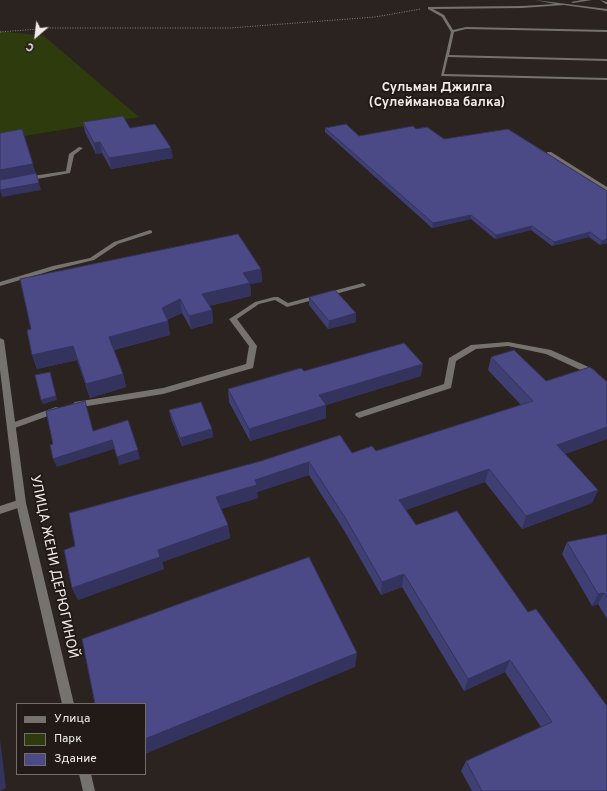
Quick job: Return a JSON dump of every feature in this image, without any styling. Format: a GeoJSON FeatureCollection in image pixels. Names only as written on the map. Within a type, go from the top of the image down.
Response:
{"type":"FeatureCollection","features":[{"type":"Feature","properties":{"kind":"street"},"geometry":{"type":"LineString","coordinates":[[537,0],[607,10]]}},
{"type":"Feature","properties":{"kind":"street"},"geometry":{"type":"LineString","coordinates":[[429,8],[522,8],[590,0]]}},
{"type":"Feature","properties":{"kind":"street"},"geometry":{"type":"LineString","coordinates":[[602,0],[607,3]]}},
{"type":"Feature","properties":{"kind":"street"},"geometry":{"type":"LineString","coordinates":[[429,8],[444,16],[452,31],[442,75],[607,79]]}},
{"type":"Feature","properties":{"kind":"street"},"geometry":{"type":"LineString","coordinates":[[452,31],[466,28],[607,31]]}},
{"type":"Feature","properties":{"kind":"street"},"geometry":{"type":"LineString","coordinates":[[447,56],[607,60]]}},
{"type":"Feature","properties":{"kind":"street"},"geometry":{"type":"LineString","coordinates":[[23,180],[68,172],[72,154],[81,148]]}},
{"type":"Feature","properties":{"kind":"street"},"geometry":{"type":"LineString","coordinates":[[549,153],[607,190]]}},
{"type":"Feature","properties":{"kind":"street"},"geometry":{"type":"LineString","coordinates":[[0,284],[56,267],[92,259],[116,243],[150,232]]}},
{"type":"Feature","properties":{"kind":"street"},"geometry":{"type":"LineString","coordinates":[[12,426],[47,412],[163,392],[250,366],[253,346],[233,319],[257,303],[276,298],[287,305],[363,285]]}},
{"type":"Feature","properties":{"kind":"street","name":"УЛИЦА ЖЕНИ ДЕРЮГИНОЙ"},"geometry":{"type":"LineString","coordinates":[[0,340],[2,369],[12,426],[22,503],[68,703]]}},
{"type":"Feature","properties":{"kind":"street"},"geometry":{"type":"LineString","coordinates":[[359,415],[448,386],[452,360],[474,347],[508,344],[548,352],[590,371],[607,386]]}},
{"type":"Feature","properties":{"kind":"street"},"geometry":{"type":"LineString","coordinates":[[0,510],[22,503]]}},
{"type":"Feature","properties":{"kind":"street"},"geometry":{"type":"LineString","coordinates":[[84,775],[88,791]]}},
{"type":"Feature","properties":{"kind":"path"},"geometry":{"type":"LineString","coordinates":[[0,32],[51,28],[230,28],[375,17],[429,8]]}},
{"type":"Feature","properties":{"kind":"green space"},"geometry":{"type":"Polygon","coordinates":[[[0,31],[44,36],[139,117],[0,140],[0,31]]]}},
{"type":"Feature","properties":{"kind":"building"},"geometry":{"type":"Polygon","coordinates":[[[123,116],[130,128],[155,124],[171,148],[109,158],[100,142],[94,143],[83,122],[123,116]]]}},
{"type":"Feature","properties":{"kind":"building"},"geometry":{"type":"Polygon","coordinates":[[[346,124],[359,136],[413,126],[416,129],[427,127],[444,139],[508,129],[607,191],[607,239],[602,241],[590,232],[554,242],[532,226],[496,235],[471,215],[433,223],[325,128],[346,124]]]}},
{"type":"Feature","properties":{"kind":"building"},"geometry":{"type":"Polygon","coordinates":[[[22,129],[33,164],[0,170],[0,133],[22,129]]]}},
{"type":"Feature","properties":{"kind":"building"},"geometry":{"type":"Polygon","coordinates":[[[36,173],[39,183],[0,190],[0,180],[36,173]]]}},
{"type":"Feature","properties":{"kind":"building"},"geometry":{"type":"Polygon","coordinates":[[[238,234],[261,269],[243,273],[250,283],[202,294],[212,310],[189,316],[180,299],[162,308],[168,321],[109,337],[123,374],[86,384],[73,346],[32,355],[27,330],[31,329],[20,279],[238,234]]]}},
{"type":"Feature","properties":{"kind":"building"},"geometry":{"type":"Polygon","coordinates":[[[335,290],[356,313],[329,321],[309,297],[335,290]]]}},
{"type":"Feature","properties":{"kind":"building"},"geometry":{"type":"Polygon","coordinates":[[[404,343],[423,364],[319,395],[326,405],[249,429],[228,389],[301,368],[304,371],[404,343]]]}},
{"type":"Feature","properties":{"kind":"building"},"geometry":{"type":"Polygon","coordinates":[[[514,350],[546,381],[590,367],[607,382],[607,427],[557,445],[598,490],[526,516],[489,469],[399,500],[416,525],[457,511],[528,612],[536,609],[607,706],[607,791],[482,791],[466,761],[552,722],[510,660],[468,679],[404,574],[382,582],[346,519],[309,462],[255,480],[257,485],[216,497],[228,525],[158,550],[160,557],[72,588],[64,550],[75,546],[69,513],[261,461],[340,435],[352,453],[372,446],[376,451],[533,401],[491,357],[514,350]]]}},
{"type":"Feature","properties":{"kind":"building"},"geometry":{"type":"Polygon","coordinates":[[[50,372],[56,396],[41,400],[35,375],[50,372]]]}},
{"type":"Feature","properties":{"kind":"building"},"geometry":{"type":"Polygon","coordinates":[[[85,401],[93,431],[128,420],[138,450],[117,457],[112,440],[53,459],[50,445],[53,444],[46,411],[85,401]]]}},
{"type":"Feature","properties":{"kind":"building"},"geometry":{"type":"Polygon","coordinates":[[[201,402],[212,429],[180,438],[169,410],[201,402]]]}},
{"type":"Feature","properties":{"kind":"building"},"geometry":{"type":"Polygon","coordinates":[[[607,534],[607,597],[604,593],[598,594],[567,542],[607,534]]]}},
{"type":"Feature","properties":{"kind":"building"},"geometry":{"type":"Polygon","coordinates":[[[309,557],[357,653],[146,739],[146,703],[95,703],[82,639],[309,557]]]}},
{"type":"Feature","properties":{"kind":"district","name":"Сульман Джилга (Сулейманова балка)"},"geometry":{"type":"Point","coordinates":[437,96]}}]}
